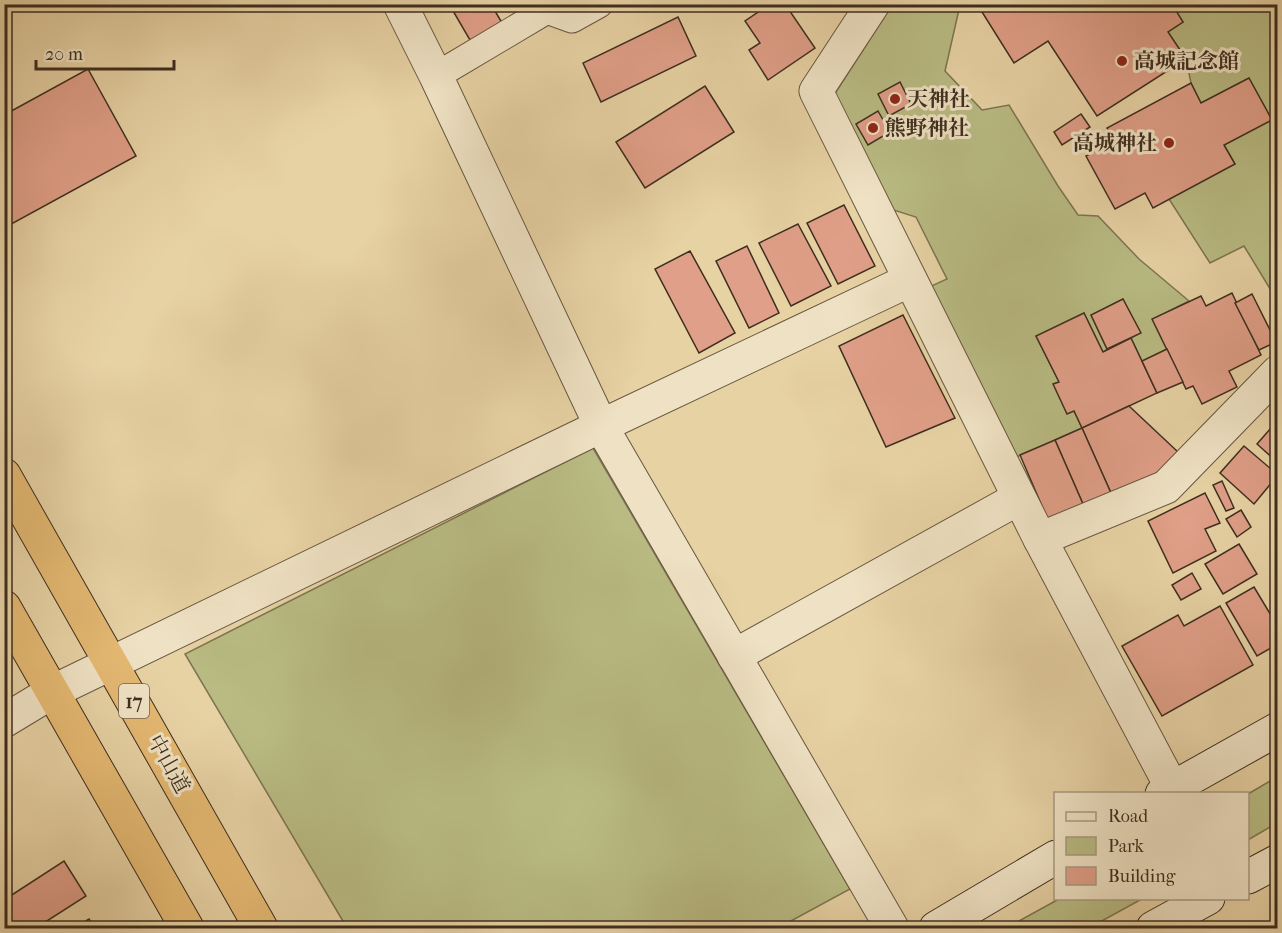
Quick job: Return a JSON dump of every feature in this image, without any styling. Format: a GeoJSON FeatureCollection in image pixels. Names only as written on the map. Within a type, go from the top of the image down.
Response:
{"type":"FeatureCollection","features":[{"type":"Feature","properties":{"kind":"highway","name":"中山道"},"geometry":{"type":"LineString","coordinates":[[4,475],[261,928]]}},
{"type":"Feature","properties":{"kind":"highway"},"geometry":{"type":"LineString","coordinates":[[4,607],[187,928]]}},
{"type":"Feature","properties":{"kind":"street"},"geometry":{"type":"LineString","coordinates":[[400,4],[601,426],[892,928]]}},
{"type":"Feature","properties":{"kind":"street"},"geometry":{"type":"LineString","coordinates":[[873,4],[816,91],[1167,791],[1278,729]]}},
{"type":"Feature","properties":{"kind":"street"},"geometry":{"type":"LineString","coordinates":[[4,721],[52,692],[601,426],[910,280]]}},
{"type":"Feature","properties":{"kind":"street"},"geometry":{"type":"LineString","coordinates":[[1040,539],[1166,487],[1278,372]]}},
{"type":"Feature","properties":{"kind":"street"},"geometry":{"type":"LineString","coordinates":[[734,656],[1019,498]]}},
{"type":"Feature","properties":{"kind":"street"},"geometry":{"type":"LineString","coordinates":[[936,928],[1054,858]]}},
{"type":"Feature","properties":{"kind":"street"},"geometry":{"type":"LineString","coordinates":[[1249,876],[1278,861]]}},
{"type":"Feature","properties":{"kind":"street"},"geometry":{"type":"LineString","coordinates":[[1153,928],[1204,900]]}},
{"type":"Feature","properties":{"kind":"lane"},"geometry":{"type":"LineString","coordinates":[[436,76],[547,10],[572,19],[599,4]]}},
{"type":"Feature","properties":{"kind":"green space"},"geometry":{"type":"Polygon","coordinates":[[[892,5],[960,5],[945,71],[982,110],[1009,105],[1078,215],[1098,216],[1139,259],[1189,301],[1153,319],[1167,349],[1142,361],[1131,338],[1140,333],[1123,299],[1091,315],[1107,349],[1103,352],[1084,313],[1036,336],[1059,382],[1054,384],[1074,411],[1082,428],[1012,459],[927,288],[947,279],[916,217],[887,208],[834,95],[892,5]]]}},
{"type":"Feature","properties":{"kind":"green space"},"geometry":{"type":"Polygon","coordinates":[[[1172,5],[1277,5],[1277,298],[1244,246],[1210,263],[1169,199],[1235,164],[1224,145],[1272,120],[1249,78],[1201,103],[1191,83],[1186,59],[1168,32],[1183,22],[1172,5]]]}},
{"type":"Feature","properties":{"kind":"green space"},"geometry":{"type":"Polygon","coordinates":[[[593,448],[850,889],[778,928],[347,928],[185,654],[593,448]]]}},
{"type":"Feature","properties":{"kind":"green space"},"geometry":{"type":"Polygon","coordinates":[[[1277,777],[1277,823],[1249,839],[1249,793],[1277,777]]]}},
{"type":"Feature","properties":{"kind":"green space"},"geometry":{"type":"Polygon","coordinates":[[[1057,900],[1140,900],[1089,928],[1006,928],[1057,900]]]}},
{"type":"Feature","properties":{"kind":"building"},"geometry":{"type":"Polygon","coordinates":[[[449,4],[491,4],[505,28],[474,47],[449,4]]]}},
{"type":"Feature","properties":{"kind":"building"},"geometry":{"type":"Polygon","coordinates":[[[770,4],[785,4],[815,48],[768,80],[749,50],[760,43],[745,21],[770,4]]]}},
{"type":"Feature","properties":{"kind":"building","name":"高城記念館"},"geometry":{"type":"Polygon","coordinates":[[[977,4],[1172,4],[1183,22],[1168,32],[1186,59],[1097,116],[1048,41],[1014,63],[977,4]]]}},
{"type":"Feature","properties":{"kind":"building"},"geometry":{"type":"Polygon","coordinates":[[[678,17],[696,56],[601,102],[583,63],[678,17]]]}},
{"type":"Feature","properties":{"kind":"building"},"geometry":{"type":"Polygon","coordinates":[[[88,69],[136,156],[4,228],[4,115],[88,69]]]}},
{"type":"Feature","properties":{"kind":"building","name":"高城神社"},"geometry":{"type":"Polygon","coordinates":[[[1249,78],[1272,120],[1224,145],[1235,164],[1153,208],[1145,193],[1115,209],[1086,156],[1114,141],[1107,128],[1191,83],[1201,103],[1249,78]]]}},
{"type":"Feature","properties":{"kind":"building","name":"天神社"},"geometry":{"type":"Polygon","coordinates":[[[900,82],[911,104],[889,116],[878,94],[900,82]]]}},
{"type":"Feature","properties":{"kind":"building"},"geometry":{"type":"Polygon","coordinates":[[[705,86],[734,132],[645,188],[616,142],[705,86]]]}},
{"type":"Feature","properties":{"kind":"building","name":"熊野神社"},"geometry":{"type":"Polygon","coordinates":[[[878,111],[890,132],[868,145],[856,124],[878,111]]]}},
{"type":"Feature","properties":{"kind":"building"},"geometry":{"type":"Polygon","coordinates":[[[1081,114],[1090,127],[1062,145],[1054,132],[1081,114]]]}},
{"type":"Feature","properties":{"kind":"building"},"geometry":{"type":"Polygon","coordinates":[[[844,205],[875,266],[838,284],[807,223],[844,205]]]}},
{"type":"Feature","properties":{"kind":"building"},"geometry":{"type":"Polygon","coordinates":[[[798,224],[831,286],[791,306],[759,243],[798,224]]]}},
{"type":"Feature","properties":{"kind":"building"},"geometry":{"type":"Polygon","coordinates":[[[747,246],[779,313],[749,328],[716,261],[747,246]]]}},
{"type":"Feature","properties":{"kind":"building"},"geometry":{"type":"Polygon","coordinates":[[[690,251],[735,333],[699,353],[655,269],[690,251]]]}},
{"type":"Feature","properties":{"kind":"building"},"geometry":{"type":"Polygon","coordinates":[[[1232,293],[1261,355],[1229,371],[1237,387],[1202,404],[1193,386],[1186,389],[1152,319],[1201,296],[1206,306],[1232,293]]]}},
{"type":"Feature","properties":{"kind":"building"},"geometry":{"type":"Polygon","coordinates":[[[1252,294],[1276,342],[1259,350],[1235,303],[1252,294]]]}},
{"type":"Feature","properties":{"kind":"building"},"geometry":{"type":"Polygon","coordinates":[[[1123,299],[1141,333],[1107,349],[1091,315],[1123,299]]]}},
{"type":"Feature","properties":{"kind":"building"},"geometry":{"type":"Polygon","coordinates":[[[1084,313],[1103,352],[1131,338],[1157,393],[1082,428],[1074,411],[1067,414],[1053,384],[1059,382],[1036,336],[1084,313]]]}},
{"type":"Feature","properties":{"kind":"building"},"geometry":{"type":"Polygon","coordinates":[[[903,315],[955,418],[886,447],[839,346],[903,315]]]}},
{"type":"Feature","properties":{"kind":"building"},"geometry":{"type":"Polygon","coordinates":[[[1167,349],[1183,382],[1157,393],[1142,361],[1167,349]]]}},
{"type":"Feature","properties":{"kind":"building"},"geometry":{"type":"Polygon","coordinates":[[[1129,406],[1178,452],[1158,474],[1111,493],[1082,428],[1129,406]]]}},
{"type":"Feature","properties":{"kind":"building"},"geometry":{"type":"Polygon","coordinates":[[[1278,420],[1278,463],[1257,444],[1278,420]]]}},
{"type":"Feature","properties":{"kind":"building"},"geometry":{"type":"Polygon","coordinates":[[[1082,428],[1111,493],[1083,504],[1055,440],[1082,428]]]}},
{"type":"Feature","properties":{"kind":"building"},"geometry":{"type":"Polygon","coordinates":[[[1055,440],[1083,504],[1048,520],[1020,455],[1055,440]]]}},
{"type":"Feature","properties":{"kind":"building"},"geometry":{"type":"Polygon","coordinates":[[[1244,446],[1278,475],[1254,504],[1220,473],[1244,446]]]}},
{"type":"Feature","properties":{"kind":"building"},"geometry":{"type":"Polygon","coordinates":[[[1222,481],[1234,508],[1226,511],[1213,485],[1222,481]]]}},
{"type":"Feature","properties":{"kind":"building"},"geometry":{"type":"Polygon","coordinates":[[[1205,493],[1220,523],[1205,529],[1216,551],[1173,573],[1148,521],[1205,493]]]}},
{"type":"Feature","properties":{"kind":"building"},"geometry":{"type":"Polygon","coordinates":[[[1241,510],[1251,527],[1237,537],[1226,519],[1241,510]]]}},
{"type":"Feature","properties":{"kind":"building"},"geometry":{"type":"Polygon","coordinates":[[[1239,544],[1257,574],[1223,594],[1205,564],[1239,544]]]}},
{"type":"Feature","properties":{"kind":"building"},"geometry":{"type":"Polygon","coordinates":[[[1192,573],[1201,589],[1181,600],[1172,585],[1192,573]]]}},
{"type":"Feature","properties":{"kind":"building"},"geometry":{"type":"Polygon","coordinates":[[[1254,587],[1278,627],[1278,644],[1257,656],[1226,603],[1254,587]]]}},
{"type":"Feature","properties":{"kind":"building"},"geometry":{"type":"Polygon","coordinates":[[[1220,606],[1253,665],[1162,716],[1122,646],[1178,615],[1184,626],[1220,606]]]}},
{"type":"Feature","properties":{"kind":"building"},"geometry":{"type":"Polygon","coordinates":[[[64,861],[86,896],[36,928],[4,928],[4,900],[64,861]]]}},
{"type":"Feature","properties":{"kind":"building"},"geometry":{"type":"Polygon","coordinates":[[[89,919],[95,928],[74,928],[89,919]]]}},
{"type":"Feature","properties":{"kind":"place","name":"高城記念館"},"geometry":{"type":"Point","coordinates":[1122,61]}},
{"type":"Feature","properties":{"kind":"place","name":"天神社"},"geometry":{"type":"Point","coordinates":[895,99]}},
{"type":"Feature","properties":{"kind":"place","name":"熊野神社"},"geometry":{"type":"Point","coordinates":[873,128]}},
{"type":"Feature","properties":{"kind":"place","name":"高城神社"},"geometry":{"type":"Point","coordinates":[1169,143]}}]}
